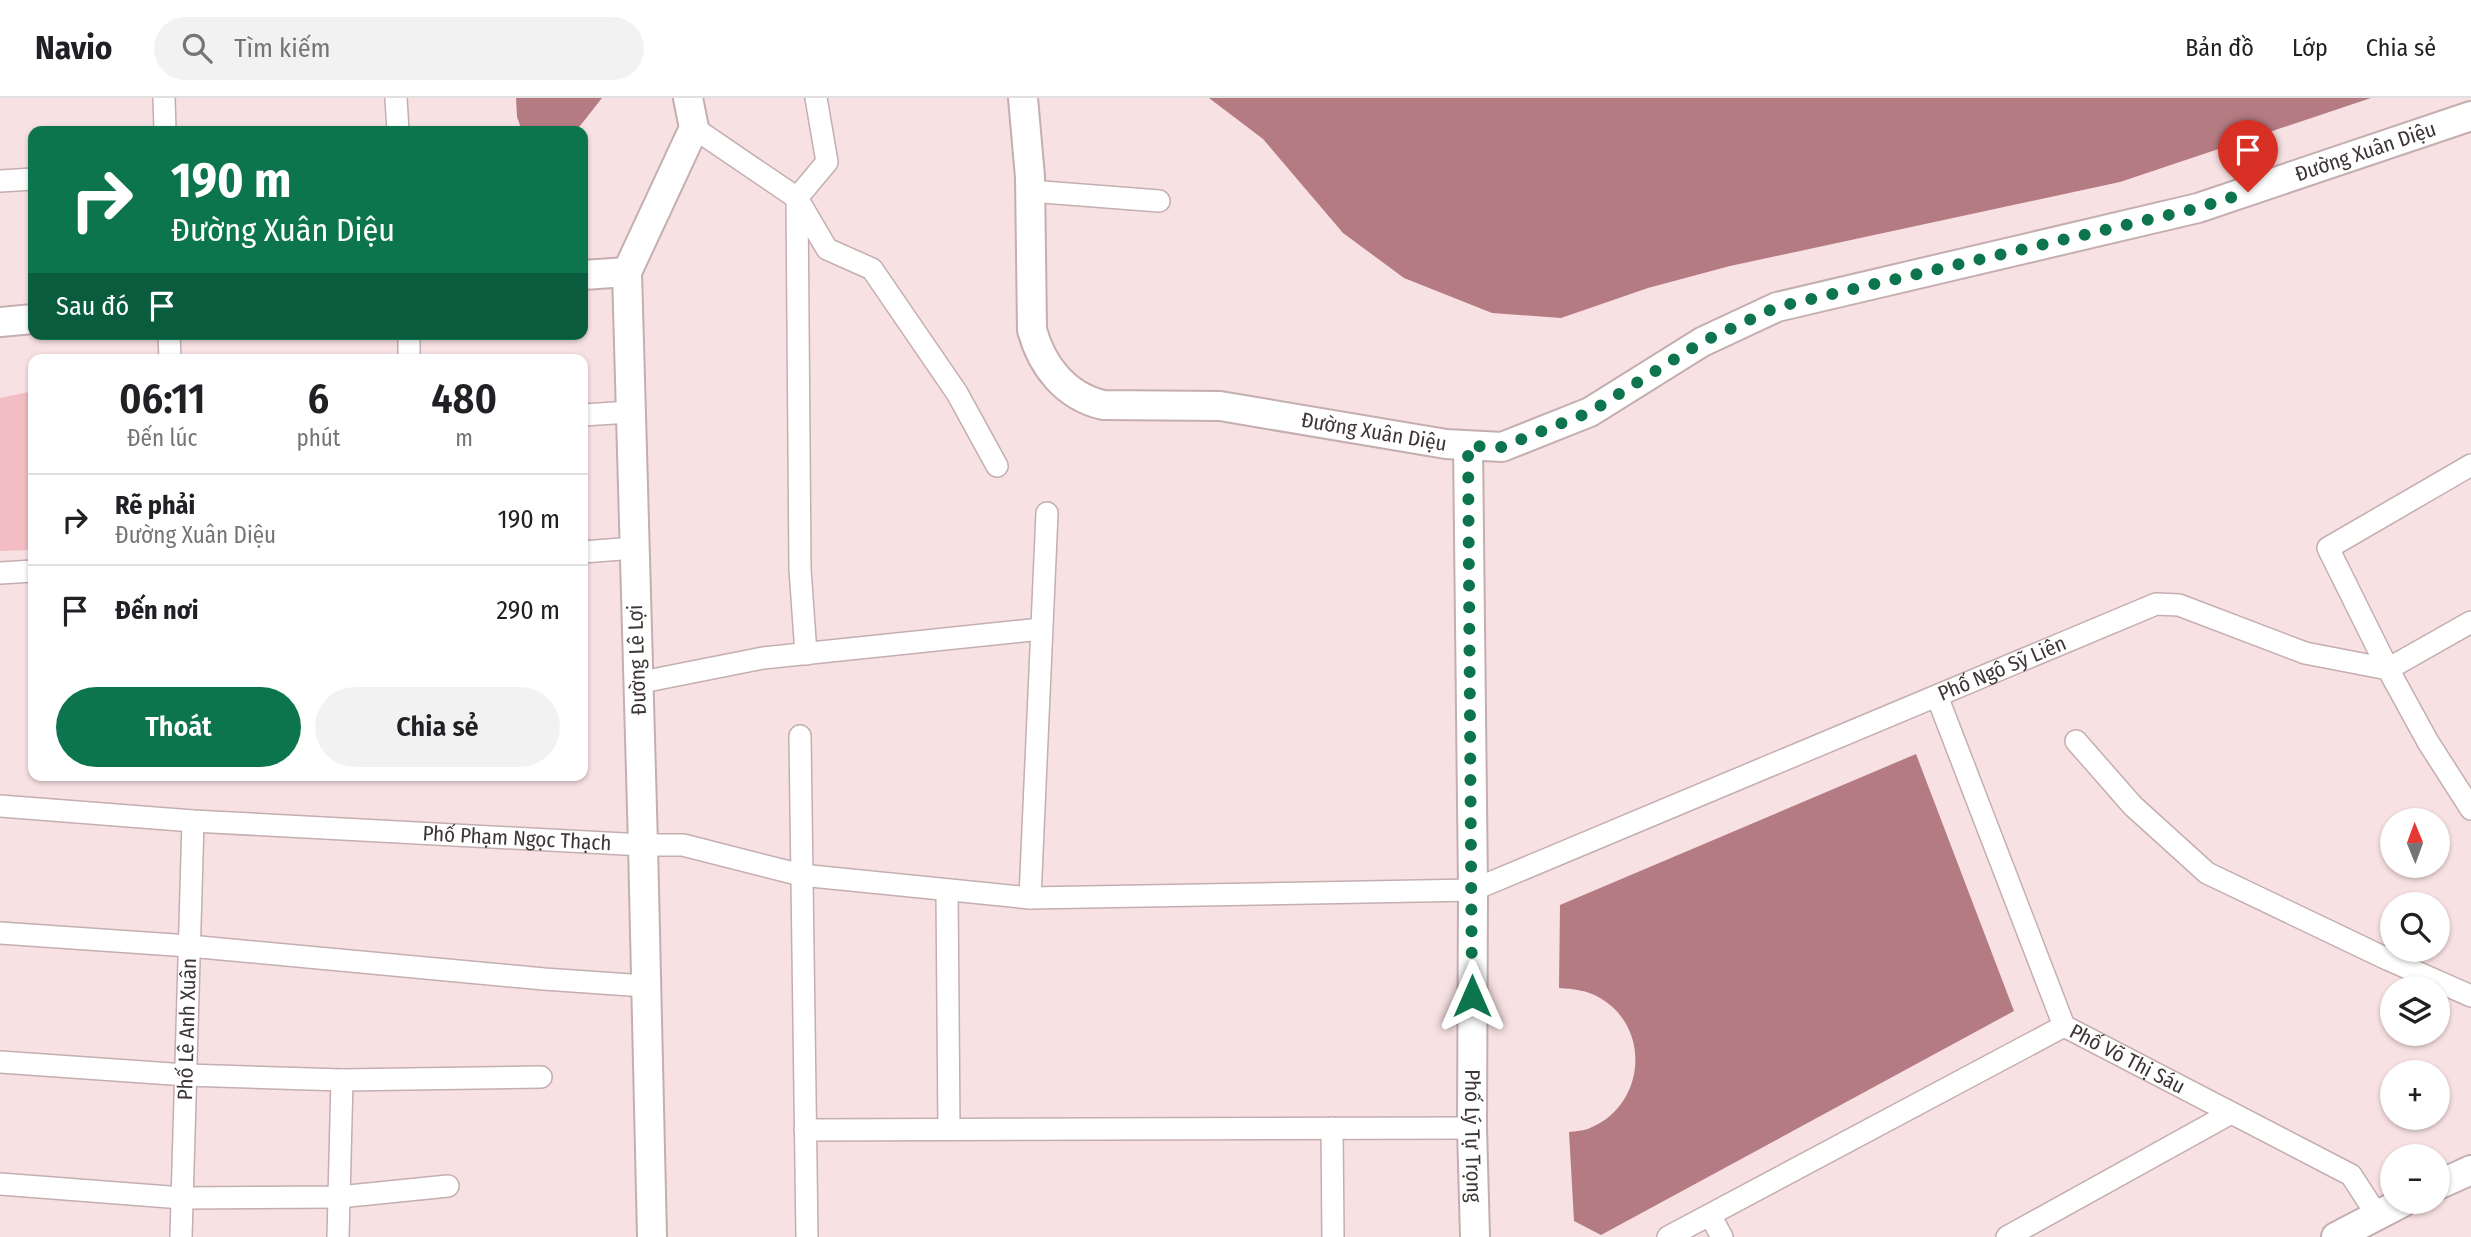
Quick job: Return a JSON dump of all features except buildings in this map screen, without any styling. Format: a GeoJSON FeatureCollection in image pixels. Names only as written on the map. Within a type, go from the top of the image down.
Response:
{"type":"FeatureCollection","features":[{"type":"Feature","properties":{"kind":"street"},"geometry":{"type":"LineString","coordinates":[[164,98],[165,126]]}},
{"type":"Feature","properties":{"kind":"street"},"geometry":{"type":"LineString","coordinates":[[396,98],[398,126]]}},
{"type":"Feature","properties":{"kind":"street"},"geometry":{"type":"LineString","coordinates":[[688,98],[694,128],[797,198],[827,249],[872,269],[957,393],[998,466]]}},
{"type":"Feature","properties":{"kind":"street"},"geometry":{"type":"LineString","coordinates":[[806,654],[800,569],[797,198],[827,162],[817,98]]}},
{"type":"Feature","properties":{"kind":"street","name":"Đường Xuân Diệu"},"geometry":{"type":"LineString","coordinates":[[1023,98],[1030,191],[1032,330],[1046,364],[1073,393],[1103,405],[1220,406],[1468,446],[1502,447],[1590,412],[1702,342],[1777,307],[2198,208],[2471,116]]}},
{"type":"Feature","properties":{"kind":"street","name":"Đường Lê Lợi"},"geometry":{"type":"LineString","coordinates":[[652,1237],[626,272],[694,128]]}},
{"type":"Feature","properties":{"kind":"street"},"geometry":{"type":"LineString","coordinates":[[0,181],[28,179]]}},
{"type":"Feature","properties":{"kind":"street"},"geometry":{"type":"LineString","coordinates":[[1030,191],[1159,201]]}},
{"type":"Feature","properties":{"kind":"street"},"geometry":{"type":"LineString","coordinates":[[588,275],[626,272]]}},
{"type":"Feature","properties":{"kind":"street"},"geometry":{"type":"LineString","coordinates":[[0,322],[28,319]]}},
{"type":"Feature","properties":{"kind":"street"},"geometry":{"type":"LineString","coordinates":[[588,415],[630,412]]}},
{"type":"Feature","properties":{"kind":"street","name":"Phố Lý Tự Trọng"},"geometry":{"type":"LineString","coordinates":[[1468,446],[1475,1237]]}},
{"type":"Feature","properties":{"kind":"street"},"geometry":{"type":"LineString","coordinates":[[2470,806],[2428,742],[2388,669],[2328,548],[2471,465]]}},
{"type":"Feature","properties":{"kind":"street"},"geometry":{"type":"LineString","coordinates":[[1030,898],[1047,513]]}},
{"type":"Feature","properties":{"kind":"street"},"geometry":{"type":"LineString","coordinates":[[588,552],[634,548]]}},
{"type":"Feature","properties":{"kind":"street"},"geometry":{"type":"LineString","coordinates":[[0,573],[28,571]]}},
{"type":"Feature","properties":{"kind":"street","name":"Phố Ngô Sỹ Liên"},"geometry":{"type":"LineString","coordinates":[[1473,890],[2156,604],[2179,605],[2305,653],[2388,669]]}},
{"type":"Feature","properties":{"kind":"street"},"geometry":{"type":"LineString","coordinates":[[2388,669],[2471,622]]}},
{"type":"Feature","properties":{"kind":"street"},"geometry":{"type":"LineString","coordinates":[[637,683],[763,658],[1041,629]]}},
{"type":"Feature","properties":{"kind":"street","name":"Phố Võ Thị Sáu"},"geometry":{"type":"LineString","coordinates":[[1937,696],[2064,1026],[2351,1175],[2377,1215]]}},
{"type":"Feature","properties":{"kind":"street"},"geometry":{"type":"LineString","coordinates":[[800,736],[807,1237]]}},
{"type":"Feature","properties":{"kind":"street"},"geometry":{"type":"LineString","coordinates":[[2076,741],[2133,806],[2207,873],[2375,954],[2471,996]]}},
{"type":"Feature","properties":{"kind":"street","name":"Phố Phạm Ngọc Thạch"},"geometry":{"type":"LineString","coordinates":[[0,806],[193,821],[683,845],[801,875],[1030,898],[1473,890]]}},
{"type":"Feature","properties":{"kind":"street","name":"Phố Lê Anh Xuân"},"geometry":{"type":"LineString","coordinates":[[181,1237],[193,821]]}},
{"type":"Feature","properties":{"kind":"street"},"geometry":{"type":"LineString","coordinates":[[947,891],[949,1129]]}},
{"type":"Feature","properties":{"kind":"street"},"geometry":{"type":"LineString","coordinates":[[0,933],[189,946],[645,986]]}},
{"type":"Feature","properties":{"kind":"street"},"geometry":{"type":"LineString","coordinates":[[1668,1237],[2064,1026]]}},
{"type":"Feature","properties":{"kind":"street"},"geometry":{"type":"LineString","coordinates":[[0,1062],[186,1074],[342,1080],[541,1077]]}},
{"type":"Feature","properties":{"kind":"street"},"geometry":{"type":"LineString","coordinates":[[338,1237],[342,1080]]}},
{"type":"Feature","properties":{"kind":"street"},"geometry":{"type":"LineString","coordinates":[[2007,1237],[2231,1113]]}},
{"type":"Feature","properties":{"kind":"street"},"geometry":{"type":"LineString","coordinates":[[1332,1128],[1333,1237]]}},
{"type":"Feature","properties":{"kind":"street"},"geometry":{"type":"LineString","coordinates":[[805,1130],[1472,1128]]}},
{"type":"Feature","properties":{"kind":"street"},"geometry":{"type":"LineString","coordinates":[[2450,1180],[2471,1170]]}},
{"type":"Feature","properties":{"kind":"street"},"geometry":{"type":"LineString","coordinates":[[0,1184],[182,1198],[339,1197],[448,1186]]}},
{"type":"Feature","properties":{"kind":"street"},"geometry":{"type":"LineString","coordinates":[[2336,1237],[2380,1214]]}},
{"type":"Feature","properties":{"kind":"street"},"geometry":{"type":"LineString","coordinates":[[1710,1215],[1722,1237]]}},
{"type":"Feature","properties":{"kind":"shaded area"},"geometry":{"type":"Polygon","coordinates":[[[516,98],[602,98],[580,126],[520,126],[516,98]]]}},
{"type":"Feature","properties":{"kind":"shaded area"},"geometry":{"type":"Polygon","coordinates":[[[1209,98],[2371,98],[2120,182],[1730,266],[1648,288],[1561,318],[1492,313],[1404,278],[1343,233],[1263,139],[1209,98]]]}},
{"type":"Feature","properties":{"kind":"shaded area"},"geometry":{"type":"Polygon","coordinates":[[[28,392],[28,550],[0,551],[0,398],[28,392]]]}},
{"type":"Feature","properties":{"kind":"shaded area"},"geometry":{"type":"Polygon","coordinates":[[[1916,754],[2014,1011],[1601,1235],[1574,1221],[1569,1132],[1588,1129],[1608,1117],[1622,1103],[1631,1085],[1635,1066],[1634,1047],[1628,1028],[1617,1011],[1590,993],[1559,988],[1560,905],[1916,754]]]}},
{"type":"Feature","properties":{"kind":"route"},"geometry":{"type":"LineString","coordinates":[[1472,996],[1468,446],[1502,447],[1590,412],[1702,342],[1777,307],[2198,208],[2248,192]]}}]}
